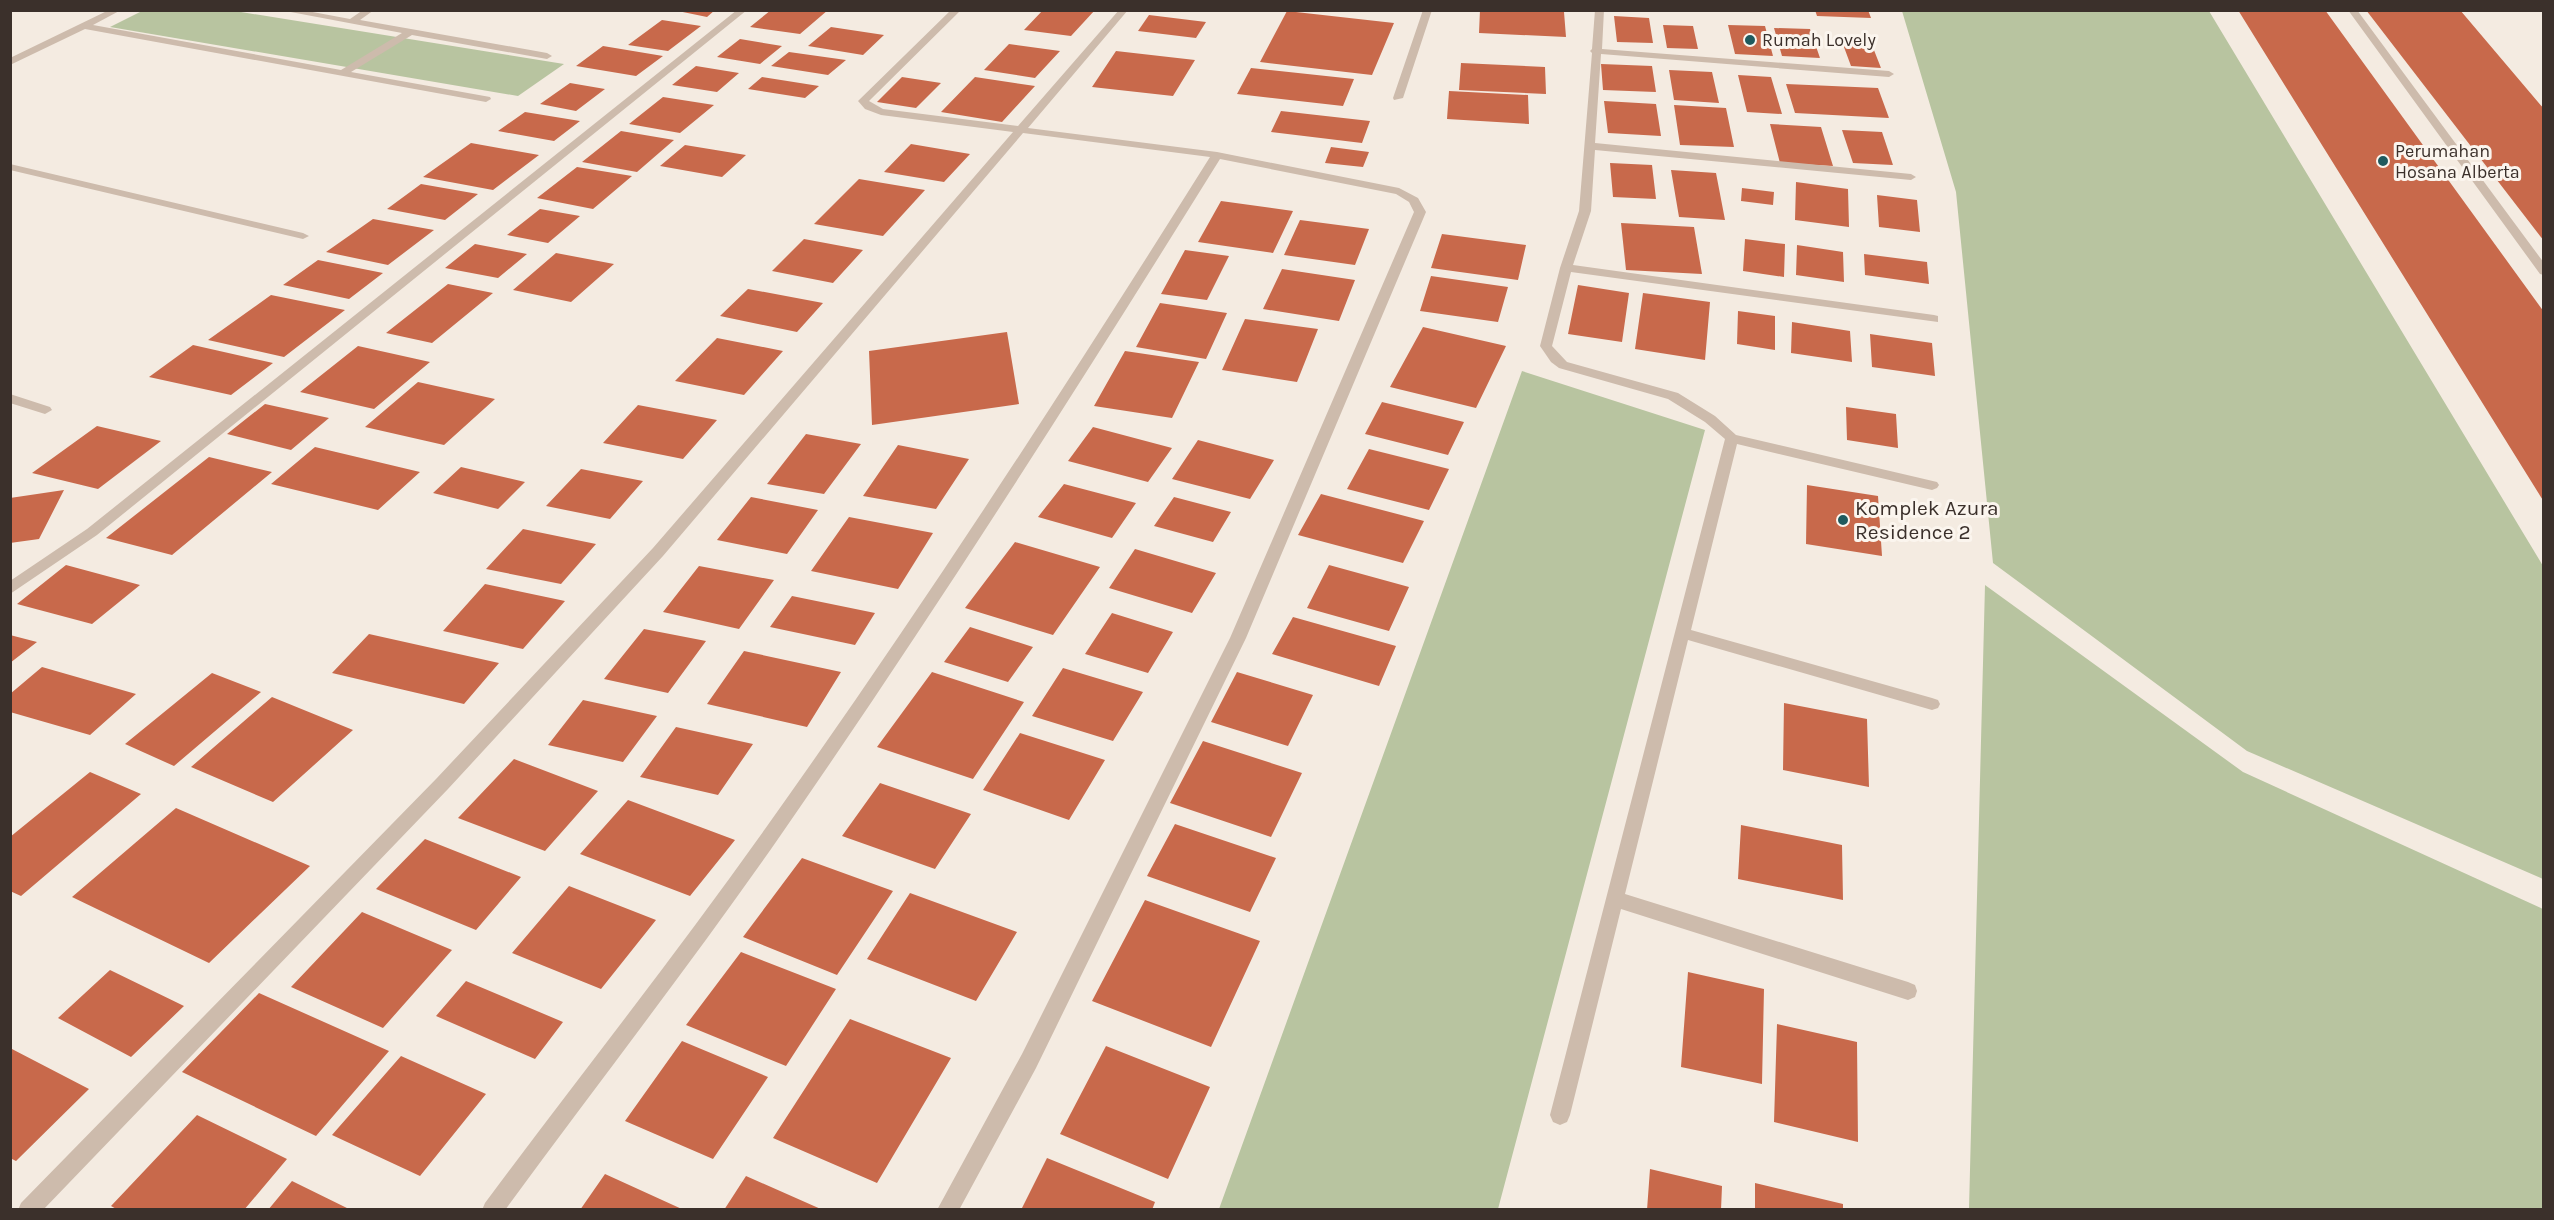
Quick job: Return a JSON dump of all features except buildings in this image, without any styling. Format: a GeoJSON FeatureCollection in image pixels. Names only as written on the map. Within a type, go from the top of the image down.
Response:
{"type":"FeatureCollection","features":[{"type":"Feature","properties":{"kind":"street"},"geometry":{"type":"LineString","coordinates":[[10,62],[117,10]]}},
{"type":"Feature","properties":{"kind":"street"},"geometry":{"type":"LineString","coordinates":[[284,10],[548,56]]}},
{"type":"Feature","properties":{"kind":"street"},"geometry":{"type":"LineString","coordinates":[[351,22],[370,10]]}},
{"type":"Feature","properties":{"kind":"street"},"geometry":{"type":"LineString","coordinates":[[10,589],[92,531],[743,10]]}},
{"type":"Feature","properties":{"kind":"street"},"geometry":{"type":"LineString","coordinates":[[947,1209],[1029,1061],[1238,638],[1420,212],[1414,200],[1399,191],[1217,155],[881,112],[863,102],[957,10]]}},
{"type":"Feature","properties":{"kind":"street"},"geometry":{"type":"LineString","coordinates":[[28,1209],[442,784],[658,552],[1124,10]]}},
{"type":"Feature","properties":{"kind":"street"},"geometry":{"type":"LineString","coordinates":[[1398,98],[1428,10]]}},
{"type":"Feature","properties":{"kind":"street"},"geometry":{"type":"LineString","coordinates":[[1600,10],[1595,51],[1585,211],[1566,268],[1546,346],[1555,359],[1563,364],[1673,396],[1710,419],[1732,438],[1932,485]]}},
{"type":"Feature","properties":{"kind":"street"},"geometry":{"type":"LineString","coordinates":[[2352,10],[2544,272]]}},
{"type":"Feature","properties":{"kind":"street"},"geometry":{"type":"LineString","coordinates":[[84,26],[486,99]]}},
{"type":"Feature","properties":{"kind":"street"},"geometry":{"type":"LineString","coordinates":[[342,74],[409,33]]}},
{"type":"Feature","properties":{"kind":"street"},"geometry":{"type":"LineString","coordinates":[[1595,51],[1889,74]]}},
{"type":"Feature","properties":{"kind":"street"},"geometry":{"type":"LineString","coordinates":[[1589,146],[1911,177]]}},
{"type":"Feature","properties":{"kind":"street"},"geometry":{"type":"LineString","coordinates":[[492,1209],[770,836],[944,583],[1083,369],[1217,155]]}},
{"type":"Feature","properties":{"kind":"street"},"geometry":{"type":"LineString","coordinates":[[10,167],[303,236]]}},
{"type":"Feature","properties":{"kind":"street"},"geometry":{"type":"LineString","coordinates":[[1566,268],[1934,319]]}},
{"type":"Feature","properties":{"kind":"street"},"geometry":{"type":"LineString","coordinates":[[10,398],[45,410]]}},
{"type":"Feature","properties":{"kind":"street"},"geometry":{"type":"LineString","coordinates":[[1560,1115],[1732,438]]}},
{"type":"Feature","properties":{"kind":"street"},"geometry":{"type":"LineString","coordinates":[[1683,633],[1932,704]]}},
{"type":"Feature","properties":{"kind":"street"},"geometry":{"type":"LineString","coordinates":[[1616,899],[1908,991]]}},
{"type":"Feature","properties":{"kind":"green space"},"geometry":{"type":"Polygon","coordinates":[[[142,11],[235,11],[564,64],[518,96],[110,27],[142,11]]]}},
{"type":"Feature","properties":{"kind":"green space"},"geometry":{"type":"Polygon","coordinates":[[[1902,11],[2209,11],[2543,566],[2543,879],[2247,751],[1993,563],[1956,192],[1902,11]]]}},
{"type":"Feature","properties":{"kind":"green space"},"geometry":{"type":"Polygon","coordinates":[[[1522,371],[1705,430],[1498,1209],[1219,1209],[1522,371]]]}},
{"type":"Feature","properties":{"kind":"green space"},"geometry":{"type":"Polygon","coordinates":[[[1985,585],[2243,772],[2543,909],[2543,1209],[1969,1209],[1985,585]]]}},
{"type":"Feature","properties":{"kind":"place","name":"Rumah Lovely"},"geometry":{"type":"Point","coordinates":[1750,40]}},
{"type":"Feature","properties":{"kind":"place","name":"Perumahan Hosana Alberta"},"geometry":{"type":"Point","coordinates":[2383,161]}},
{"type":"Feature","properties":{"kind":"place","name":"Komplek Azura Residence 2"},"geometry":{"type":"Point","coordinates":[1843,520]}}]}
